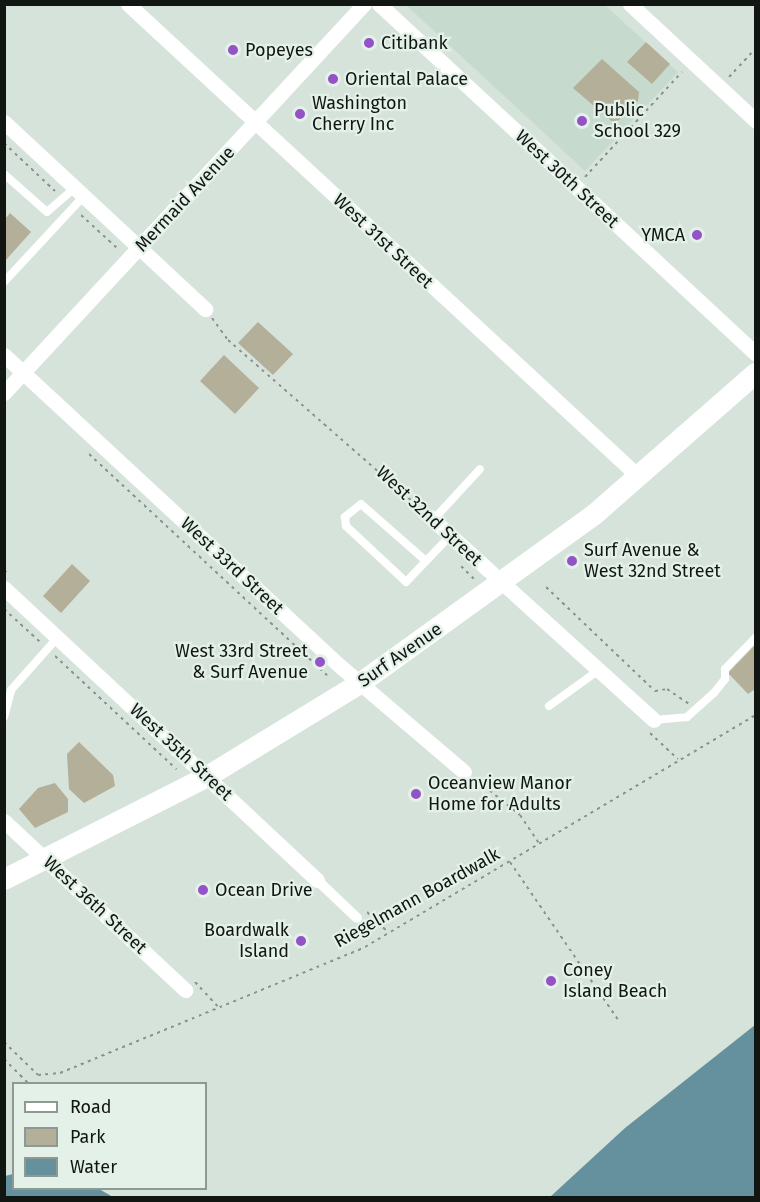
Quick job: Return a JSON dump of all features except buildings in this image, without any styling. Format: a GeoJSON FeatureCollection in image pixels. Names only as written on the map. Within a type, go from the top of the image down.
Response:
{"type":"FeatureCollection","features":[{"type":"Feature","properties":{"kind":"main road","name":"Surf Avenue"},"geometry":{"type":"LineString","coordinates":[[4,879],[47,860],[207,776],[361,682],[504,583],[639,477],[756,372]]}},
{"type":"Feature","properties":{"kind":"street","name":"West 31st Street"},"geometry":{"type":"LineString","coordinates":[[128,4],[639,477]]}},
{"type":"Feature","properties":{"kind":"street","name":"Mermaid Avenue"},"geometry":{"type":"LineString","coordinates":[[4,393],[364,4]]}},
{"type":"Feature","properties":{"kind":"street","name":"West 30th Street"},"geometry":{"type":"LineString","coordinates":[[379,4],[756,354]]}},
{"type":"Feature","properties":{"kind":"street"},"geometry":{"type":"LineString","coordinates":[[630,4],[756,121]]}},
{"type":"Feature","properties":{"kind":"street"},"geometry":{"type":"LineString","coordinates":[[4,122],[206,310]]}},
{"type":"Feature","properties":{"kind":"street","name":"West 33rd Street"},"geometry":{"type":"LineString","coordinates":[[4,355],[361,682],[464,772]]}},
{"type":"Feature","properties":{"kind":"street","name":"West 32nd Street"},"geometry":{"type":"LineString","coordinates":[[432,518],[654,720]]}},
{"type":"Feature","properties":{"kind":"street","name":"West 35th Street"},"geometry":{"type":"LineString","coordinates":[[4,588],[357,918]]}},
{"type":"Feature","properties":{"kind":"street","name":"West 36th Street"},"geometry":{"type":"LineString","coordinates":[[4,821],[185,990]]}},
{"type":"Feature","properties":{"kind":"lane"},"geometry":{"type":"LineString","coordinates":[[4,174],[47,212],[80,192]]}},
{"type":"Feature","properties":{"kind":"lane"},"geometry":{"type":"LineString","coordinates":[[4,282],[80,192]]}},
{"type":"Feature","properties":{"kind":"lane"},"geometry":{"type":"LineString","coordinates":[[432,518],[480,469]]}},
{"type":"Feature","properties":{"kind":"lane"},"geometry":{"type":"LineString","coordinates":[[426,561],[362,504],[345,517],[346,526],[406,582],[450,536]]}},
{"type":"Feature","properties":{"kind":"lane"},"geometry":{"type":"LineString","coordinates":[[4,717],[12,690],[58,637]]}},
{"type":"Feature","properties":{"kind":"lane"},"geometry":{"type":"LineString","coordinates":[[654,720],[687,717],[714,693],[725,679],[725,669],[756,637]]}},
{"type":"Feature","properties":{"kind":"lane"},"geometry":{"type":"LineString","coordinates":[[549,706],[599,670]]}},
{"type":"Feature","properties":{"kind":"path"},"geometry":{"type":"LineString","coordinates":[[729,78],[756,48]]}},
{"type":"Feature","properties":{"kind":"path"},"geometry":{"type":"LineString","coordinates":[[585,177],[682,72]]}},
{"type":"Feature","properties":{"kind":"path","name":"West 32nd Street"},"geometry":{"type":"LineString","coordinates":[[206,310],[236,347],[274,382],[291,390],[432,518]]}},
{"type":"Feature","properties":{"kind":"path"},"geometry":{"type":"LineString","coordinates":[[87,453],[327,675]]}},
{"type":"Feature","properties":{"kind":"path"},"geometry":{"type":"LineString","coordinates":[[546,587],[656,691],[667,689],[690,705],[697,702]]}},
{"type":"Feature","properties":{"kind":"path"},"geometry":{"type":"LineString","coordinates":[[4,609],[176,769]]}},
{"type":"Feature","properties":{"kind":"path","name":"Riegelmann Boardwalk"},"geometry":{"type":"LineString","coordinates":[[4,1042],[38,1075],[60,1073],[219,1008],[389,933],[755,716]]}},
{"type":"Feature","properties":{"kind":"path"},"geometry":{"type":"LineString","coordinates":[[662,744],[679,760]]}},
{"type":"Feature","properties":{"kind":"path"},"geometry":{"type":"LineString","coordinates":[[478,781],[520,814],[539,843]]}},
{"type":"Feature","properties":{"kind":"path"},"geometry":{"type":"LineString","coordinates":[[510,862],[619,1021]]}},
{"type":"Feature","properties":{"kind":"path"},"geometry":{"type":"LineString","coordinates":[[372,916],[389,933]]}},
{"type":"Feature","properties":{"kind":"path"},"geometry":{"type":"LineString","coordinates":[[201,984],[219,1008]]}},
{"type":"Feature","properties":{"kind":"path"},"geometry":{"type":"LineString","coordinates":[[4,1059],[28,1082]]}},
{"type":"Feature","properties":{"kind":"shaded area","name":"Public School 329"},"geometry":{"type":"Polygon","coordinates":[[[406,5],[605,5],[678,72],[585,171],[406,5]]]}},
{"type":"Feature","properties":{"kind":"green space"},"geometry":{"type":"Polygon","coordinates":[[[646,42],[670,64],[652,84],[627,62],[646,42]]]}},
{"type":"Feature","properties":{"kind":"green space"},"geometry":{"type":"Polygon","coordinates":[[[602,59],[639,92],[638,101],[615,124],[573,88],[602,59]]]}},
{"type":"Feature","properties":{"kind":"green space"},"geometry":{"type":"Polygon","coordinates":[[[10,213],[31,232],[5,261],[5,219],[10,213]]]}},
{"type":"Feature","properties":{"kind":"green space"},"geometry":{"type":"Polygon","coordinates":[[[258,322],[293,354],[273,375],[238,343],[258,322]]]}},
{"type":"Feature","properties":{"kind":"green space"},"geometry":{"type":"Polygon","coordinates":[[[224,355],[259,388],[235,414],[200,381],[224,355]]]}},
{"type":"Feature","properties":{"kind":"green space"},"geometry":{"type":"Polygon","coordinates":[[[72,564],[90,581],[61,613],[43,596],[72,564]]]}},
{"type":"Feature","properties":{"kind":"green space"},"geometry":{"type":"Polygon","coordinates":[[[755,645],[755,689],[748,694],[728,673],[755,645]]]}},
{"type":"Feature","properties":{"kind":"green space"},"geometry":{"type":"Polygon","coordinates":[[[79,742],[113,775],[115,786],[84,803],[69,789],[67,754],[79,742]]]}},
{"type":"Feature","properties":{"kind":"green space"},"geometry":{"type":"Polygon","coordinates":[[[55,783],[68,799],[68,812],[35,828],[19,809],[38,788],[55,783]]]}},
{"type":"Feature","properties":{"kind":"water"},"geometry":{"type":"Polygon","coordinates":[[[755,1025],[755,1197],[550,1197],[625,1128],[755,1025]]]}},
{"type":"Feature","properties":{"kind":"water"},"geometry":{"type":"Polygon","coordinates":[[[12,1174],[12,1190],[101,1190],[113,1197],[5,1197],[5,1176],[12,1174]]]}},
{"type":"Feature","properties":{"kind":"place","name":"Citibank"},"geometry":{"type":"Point","coordinates":[369,43]}},
{"type":"Feature","properties":{"kind":"place","name":"Popeyes"},"geometry":{"type":"Point","coordinates":[233,50]}},
{"type":"Feature","properties":{"kind":"place","name":"Oriental Palace"},"geometry":{"type":"Point","coordinates":[333,79]}},
{"type":"Feature","properties":{"kind":"place","name":"Washington Cherry Inc"},"geometry":{"type":"Point","coordinates":[300,114]}},
{"type":"Feature","properties":{"kind":"place","name":"Public School 329"},"geometry":{"type":"Point","coordinates":[582,121]}},
{"type":"Feature","properties":{"kind":"place","name":"YMCA"},"geometry":{"type":"Point","coordinates":[697,235]}},
{"type":"Feature","properties":{"kind":"place","name":"Surf Avenue & West 32nd Street"},"geometry":{"type":"Point","coordinates":[572,561]}},
{"type":"Feature","properties":{"kind":"place","name":"West 33rd Street & Surf Avenue"},"geometry":{"type":"Point","coordinates":[320,662]}},
{"type":"Feature","properties":{"kind":"place","name":"Oceanview Manor Home for Adults"},"geometry":{"type":"Point","coordinates":[416,794]}},
{"type":"Feature","properties":{"kind":"place","name":"Ocean Drive"},"geometry":{"type":"Point","coordinates":[203,890]}},
{"type":"Feature","properties":{"kind":"place","name":"Boardwalk Island"},"geometry":{"type":"Point","coordinates":[301,941]}},
{"type":"Feature","properties":{"kind":"place","name":"Coney Island Beach"},"geometry":{"type":"Point","coordinates":[551,981]}}]}
